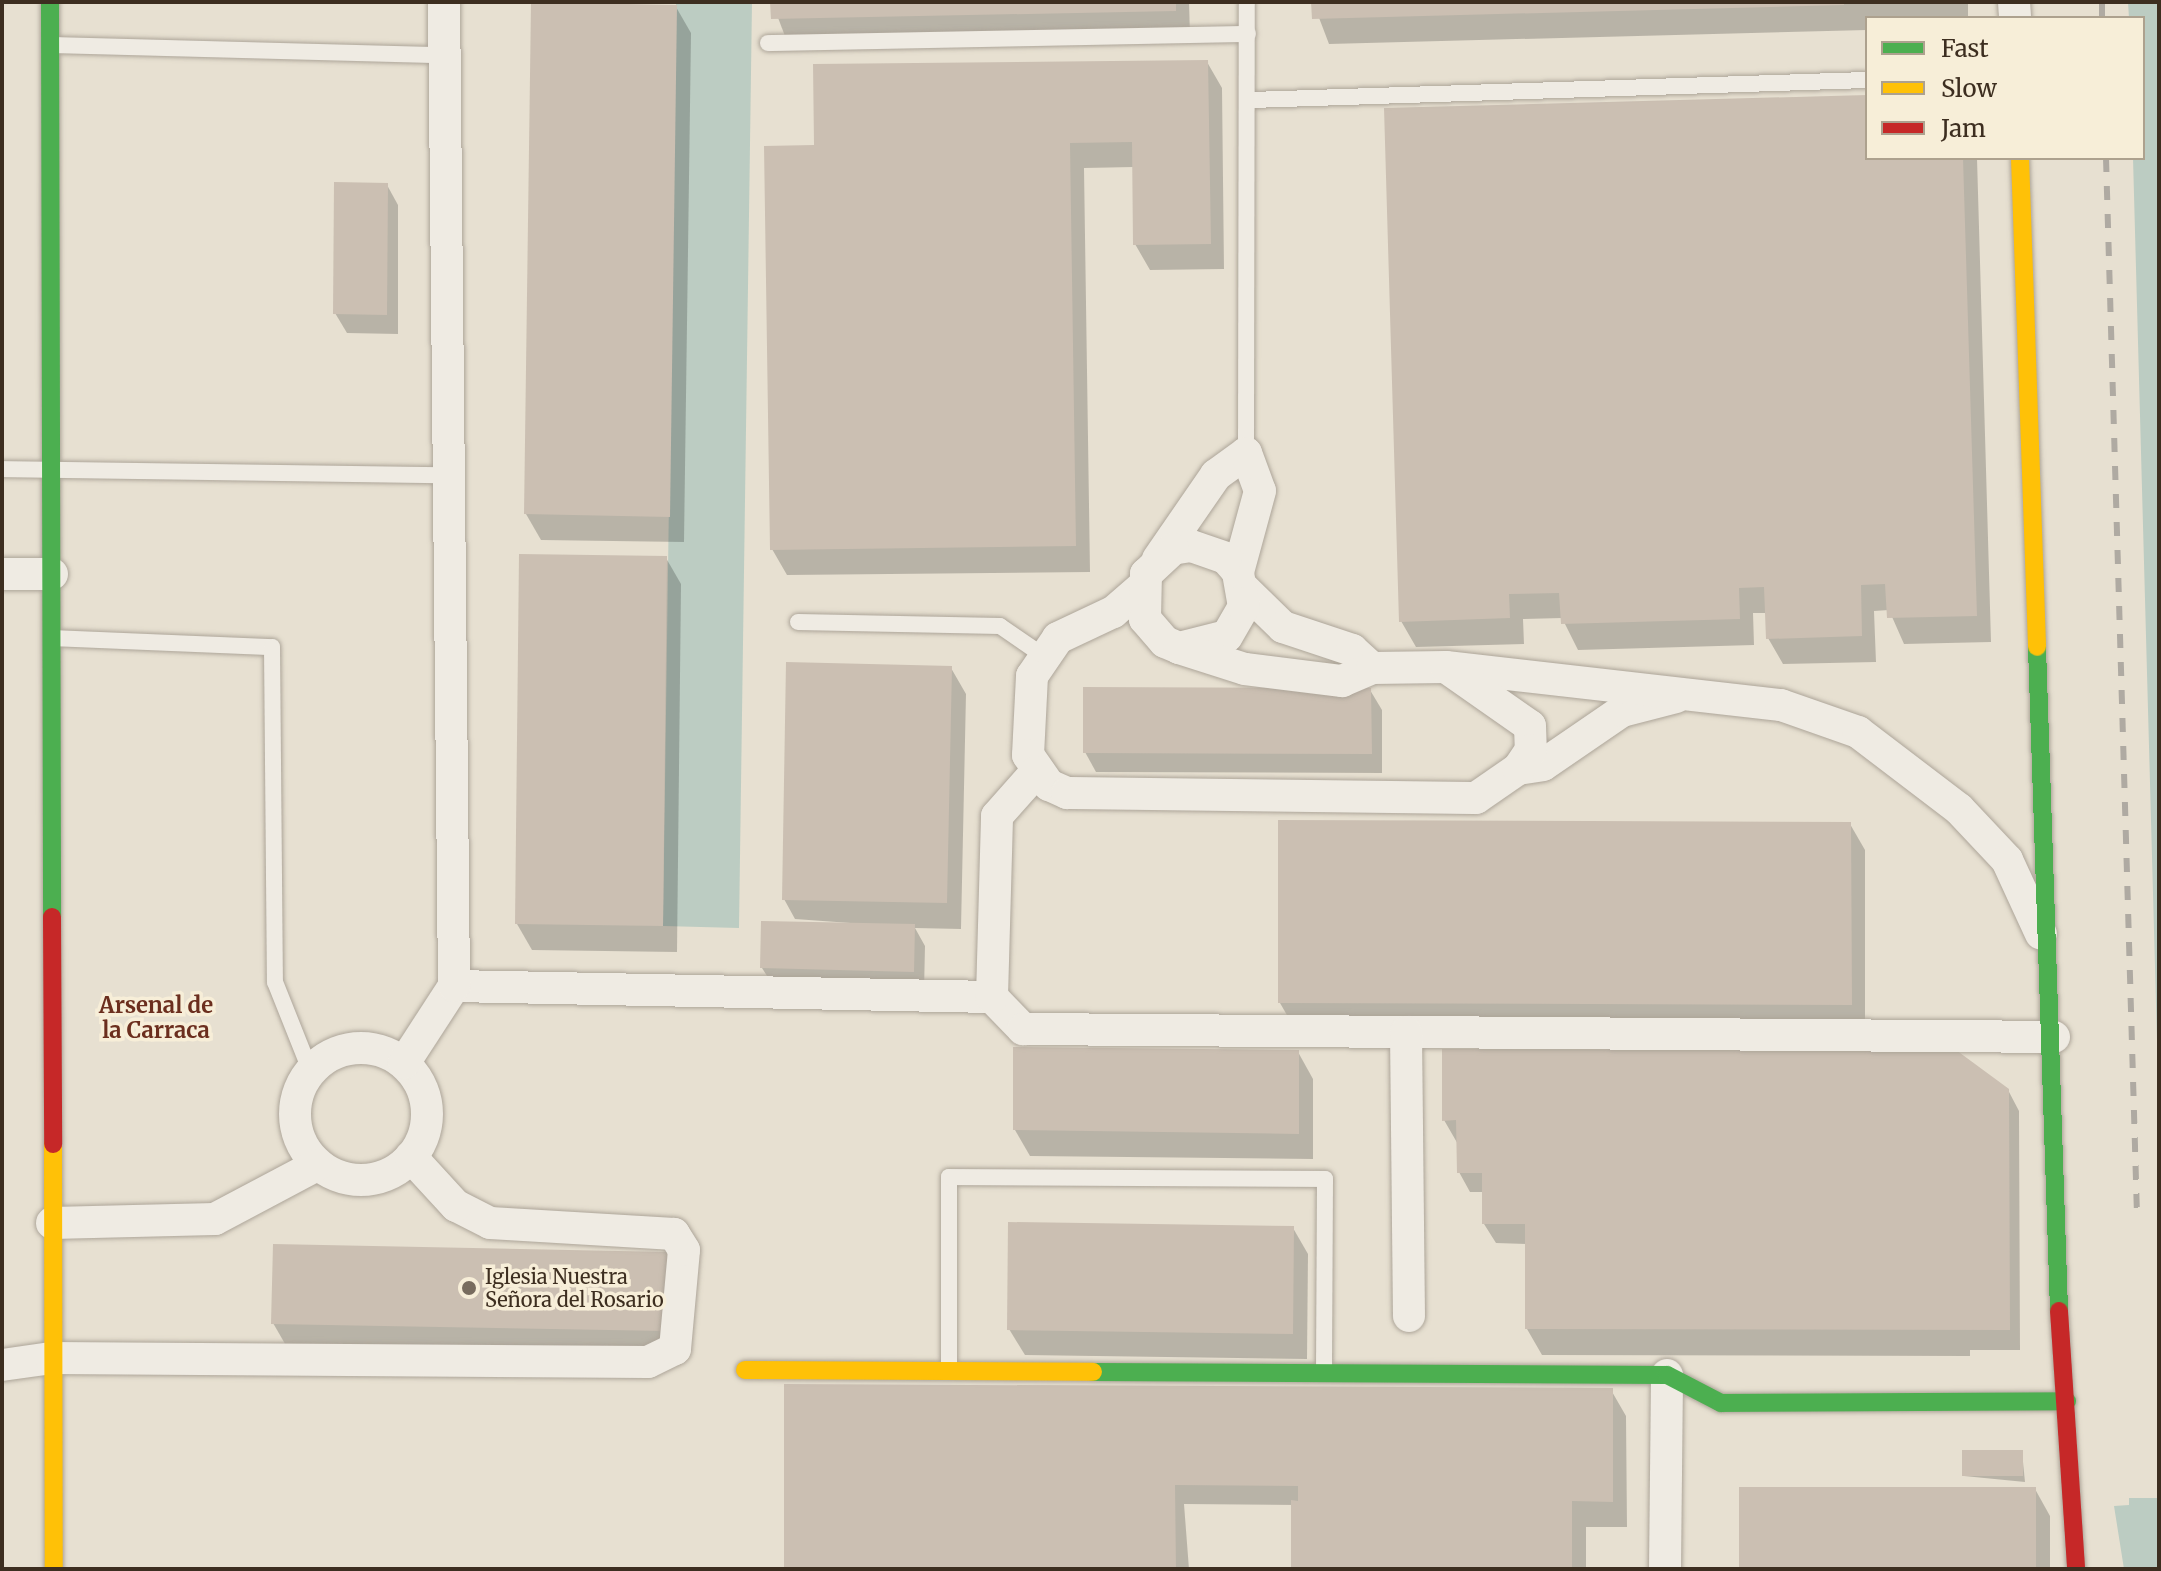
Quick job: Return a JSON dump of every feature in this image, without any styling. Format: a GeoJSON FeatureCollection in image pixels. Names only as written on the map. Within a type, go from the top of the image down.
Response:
{"type":"FeatureCollection","features":[{"type":"Feature","properties":{"kind":"street"},"geometry":{"type":"LineString","coordinates":[[50,2],[51,1358],[54,1569]]}},
{"type":"Feature","properties":{"kind":"street"},"geometry":{"type":"LineString","coordinates":[[404,1063],[454,986],[454,475],[444,2]]}},
{"type":"Feature","properties":{"kind":"street"},"geometry":{"type":"LineString","coordinates":[[2020,160],[2076,1569]]}},
{"type":"Feature","properties":{"kind":"street"},"geometry":{"type":"LineString","coordinates":[[1179,648],[1227,636],[1244,607],[1241,580],[1260,491],[1246,453],[1216,475],[1141,588],[1042,655],[1032,676],[1028,755],[1036,772],[1049,785],[1086,795],[1476,798],[1518,769],[1531,750],[1530,726],[1446,667]]}},
{"type":"Feature","properties":{"kind":"street"},"geometry":{"type":"LineString","coordinates":[[1158,559],[1173,549],[1210,548],[1283,627],[1352,650],[1372,668]]}},
{"type":"Feature","properties":{"kind":"street"},"geometry":{"type":"LineString","coordinates":[[2,574],[52,574]]}},
{"type":"Feature","properties":{"kind":"street"},"geometry":{"type":"LineString","coordinates":[[1141,588],[1153,632],[1179,648],[1295,679],[1342,681],[1372,668],[1446,667],[1694,692],[1781,705],[1858,732],[1906,763],[2007,860],[2052,965]]}},
{"type":"Feature","properties":{"kind":"street"},"geometry":{"type":"LineString","coordinates":[[1518,769],[1543,765],[1622,711],[1694,692]]}},
{"type":"Feature","properties":{"kind":"street"},"geometry":{"type":"LineString","coordinates":[[992,997],[997,816],[1036,772]]}},
{"type":"Feature","properties":{"kind":"street"},"geometry":{"type":"LineString","coordinates":[[454,986],[992,997],[1023,1029],[2054,1037]]}},
{"type":"Feature","properties":{"kind":"street"},"geometry":{"type":"LineString","coordinates":[[1406,1032],[1409,1316]]}},
{"type":"Feature","properties":{"kind":"street"},"geometry":{"type":"LineString","coordinates":[[52,1223],[215,1219],[317,1165],[366,1180],[411,1157],[427,1109],[404,1063],[355,1048],[310,1070],[294,1119],[317,1165]]}},
{"type":"Feature","properties":{"kind":"street"},"geometry":{"type":"LineString","coordinates":[[2,1365],[51,1358],[648,1362],[675,1349],[684,1250],[674,1234],[490,1223],[456,1206],[411,1157]]}},
{"type":"Feature","properties":{"kind":"street"},"geometry":{"type":"LineString","coordinates":[[745,1370],[1667,1375],[1721,1403],[2067,1401]]}},
{"type":"Feature","properties":{"kind":"street"},"geometry":{"type":"LineString","coordinates":[[1665,1569],[1667,1375]]}},
{"type":"Feature","properties":{"kind":"lane"},"geometry":{"type":"LineString","coordinates":[[1246,453],[1251,100],[1247,2]]}},
{"type":"Feature","properties":{"kind":"lane"},"geometry":{"type":"LineString","coordinates":[[768,43],[1248,34]]}},
{"type":"Feature","properties":{"kind":"lane"},"geometry":{"type":"LineString","coordinates":[[50,45],[444,55]]}},
{"type":"Feature","properties":{"kind":"lane"},"geometry":{"type":"LineString","coordinates":[[1251,100],[1865,80]]}},
{"type":"Feature","properties":{"kind":"lane"},"geometry":{"type":"LineString","coordinates":[[2,469],[454,475]]}},
{"type":"Feature","properties":{"kind":"lane"},"geometry":{"type":"LineString","coordinates":[[798,622],[1000,626],[1042,655]]}},
{"type":"Feature","properties":{"kind":"lane"},"geometry":{"type":"LineString","coordinates":[[52,638],[272,647],[275,982],[310,1070]]}},
{"type":"Feature","properties":{"kind":"lane"},"geometry":{"type":"LineString","coordinates":[[949,1371],[949,1177],[1325,1179],[1324,1373]]}},
{"type":"Feature","properties":{"kind":"shaded area"},"geometry":{"type":"Polygon","coordinates":[[[676,2],[752,2],[739,928],[663,926],[676,2]]]}},
{"type":"Feature","properties":{"kind":"shaded area"},"geometry":{"type":"Polygon","coordinates":[[[2128,2],[2159,2],[2159,1114],[2133,160],[2145,160],[2145,16],[2129,16],[2128,2]]]}},
{"type":"Feature","properties":{"kind":"shaded area"},"geometry":{"type":"Polygon","coordinates":[[[2129,1498],[2159,1498],[2159,1569],[2124,1569],[2114,1506],[2129,1505],[2129,1498]]]}},
{"type":"Feature","properties":{"kind":"building"},"geometry":{"type":"Polygon","coordinates":[[[531,2],[677,5],[670,517],[524,514],[531,2]]]}},
{"type":"Feature","properties":{"kind":"building"},"geometry":{"type":"Polygon","coordinates":[[[770,2],[1176,2],[1176,11],[771,19],[770,2]]]}},
{"type":"Feature","properties":{"kind":"building"},"geometry":{"type":"Polygon","coordinates":[[[1311,2],[1844,2],[1844,5],[1312,19],[1311,2]]]}},
{"type":"Feature","properties":{"kind":"building"},"geometry":{"type":"Polygon","coordinates":[[[1208,60],[1211,244],[1133,245],[1132,142],[1070,143],[1076,546],[770,550],[764,146],[814,145],[813,64],[1208,60]]]}},
{"type":"Feature","properties":{"kind":"building"},"geometry":{"type":"Polygon","coordinates":[[[1865,95],[1865,160],[1963,160],[1977,616],[1887,618],[1885,584],[1861,585],[1862,636],[1766,639],[1764,587],[1739,588],[1740,619],[1561,624],[1559,593],[1509,594],[1510,618],[1399,622],[1384,108],[1865,95]]]}},
{"type":"Feature","properties":{"kind":"building"},"geometry":{"type":"Polygon","coordinates":[[[334,182],[388,183],[387,315],[333,314],[334,182]]]}},
{"type":"Feature","properties":{"kind":"building"},"geometry":{"type":"Polygon","coordinates":[[[519,554],[667,556],[663,926],[515,924],[519,554]]]}},
{"type":"Feature","properties":{"kind":"building"},"geometry":{"type":"Polygon","coordinates":[[[786,662],[952,666],[947,903],[782,900],[786,662]]]}},
{"type":"Feature","properties":{"kind":"building"},"geometry":{"type":"Polygon","coordinates":[[[1083,687],[1371,688],[1372,754],[1083,753],[1083,687]]]}},
{"type":"Feature","properties":{"kind":"building"},"geometry":{"type":"Polygon","coordinates":[[[1278,820],[1851,822],[1852,1005],[1278,1003],[1278,820]]]}},
{"type":"Feature","properties":{"kind":"building"},"geometry":{"type":"Polygon","coordinates":[[[761,921],[915,924],[914,972],[760,968],[761,921]]]}},
{"type":"Feature","properties":{"kind":"building"},"geometry":{"type":"Polygon","coordinates":[[[1013,1047],[1299,1050],[1299,1134],[1013,1130],[1013,1047]]]}},
{"type":"Feature","properties":{"kind":"building"},"geometry":{"type":"Polygon","coordinates":[[[1442,1049],[1956,1050],[2009,1089],[2010,1330],[1525,1329],[1525,1224],[1482,1224],[1482,1173],[1457,1173],[1456,1120],[1442,1121],[1442,1049]]]}},
{"type":"Feature","properties":{"kind":"building"},"geometry":{"type":"Polygon","coordinates":[[[1008,1222],[1294,1226],[1293,1334],[1007,1330],[1008,1222]]]}},
{"type":"Feature","properties":{"kind":"building","name":"Iglesia Nuestra Señora del Rosario"},"geometry":{"type":"Polygon","coordinates":[[[273,1244],[667,1252],[666,1331],[271,1324],[273,1244]]]}},
{"type":"Feature","properties":{"kind":"building"},"geometry":{"type":"Polygon","coordinates":[[[784,1384],[1613,1388],[1613,1502],[1572,1501],[1572,1569],[1291,1569],[1291,1500],[1298,1501],[1298,1486],[1175,1485],[1176,1569],[784,1569],[784,1384]]]}},
{"type":"Feature","properties":{"kind":"building"},"geometry":{"type":"Polygon","coordinates":[[[1962,1450],[2023,1450],[2023,1476],[1962,1476],[1962,1450]]]}},
{"type":"Feature","properties":{"kind":"building"},"geometry":{"type":"Polygon","coordinates":[[[1739,1487],[2036,1487],[2036,1569],[1739,1569],[1739,1487]]]}},
{"type":"Feature","properties":{"kind":"railway"},"geometry":{"type":"LineString","coordinates":[[2102,2],[2102,16]]}},
{"type":"Feature","properties":{"kind":"railway"},"geometry":{"type":"LineString","coordinates":[[2106,160],[2137,1215]]}},
{"type":"Feature","properties":{"kind":"traffic: fast"},"geometry":{"type":"LineString","coordinates":[[50,2],[52,917]]}},
{"type":"Feature","properties":{"kind":"traffic: fast"},"geometry":{"type":"LineString","coordinates":[[2037,647],[2059,1311]]}},
{"type":"Feature","properties":{"kind":"traffic: fast"},"geometry":{"type":"LineString","coordinates":[[1093,1372],[1667,1375],[1721,1403],[2067,1401]]}},
{"type":"Feature","properties":{"kind":"traffic: slow"},"geometry":{"type":"LineString","coordinates":[[2020,160],[2037,647]]}},
{"type":"Feature","properties":{"kind":"traffic: slow"},"geometry":{"type":"LineString","coordinates":[[53,1144],[54,1569]]}},
{"type":"Feature","properties":{"kind":"traffic: slow"},"geometry":{"type":"LineString","coordinates":[[745,1370],[1093,1372]]}},
{"type":"Feature","properties":{"kind":"traffic: jam"},"geometry":{"type":"LineString","coordinates":[[52,917],[53,1144]]}},
{"type":"Feature","properties":{"kind":"traffic: jam"},"geometry":{"type":"LineString","coordinates":[[2059,1311],[2076,1569]]}},
{"type":"Feature","properties":{"kind":"place","name":"Iglesia Nuestra Señora del Rosario"},"geometry":{"type":"Point","coordinates":[469,1288]}},
{"type":"Feature","properties":{"kind":"district","name":"Arsenal de la Carraca"},"geometry":{"type":"Point","coordinates":[156,1018]}}]}
